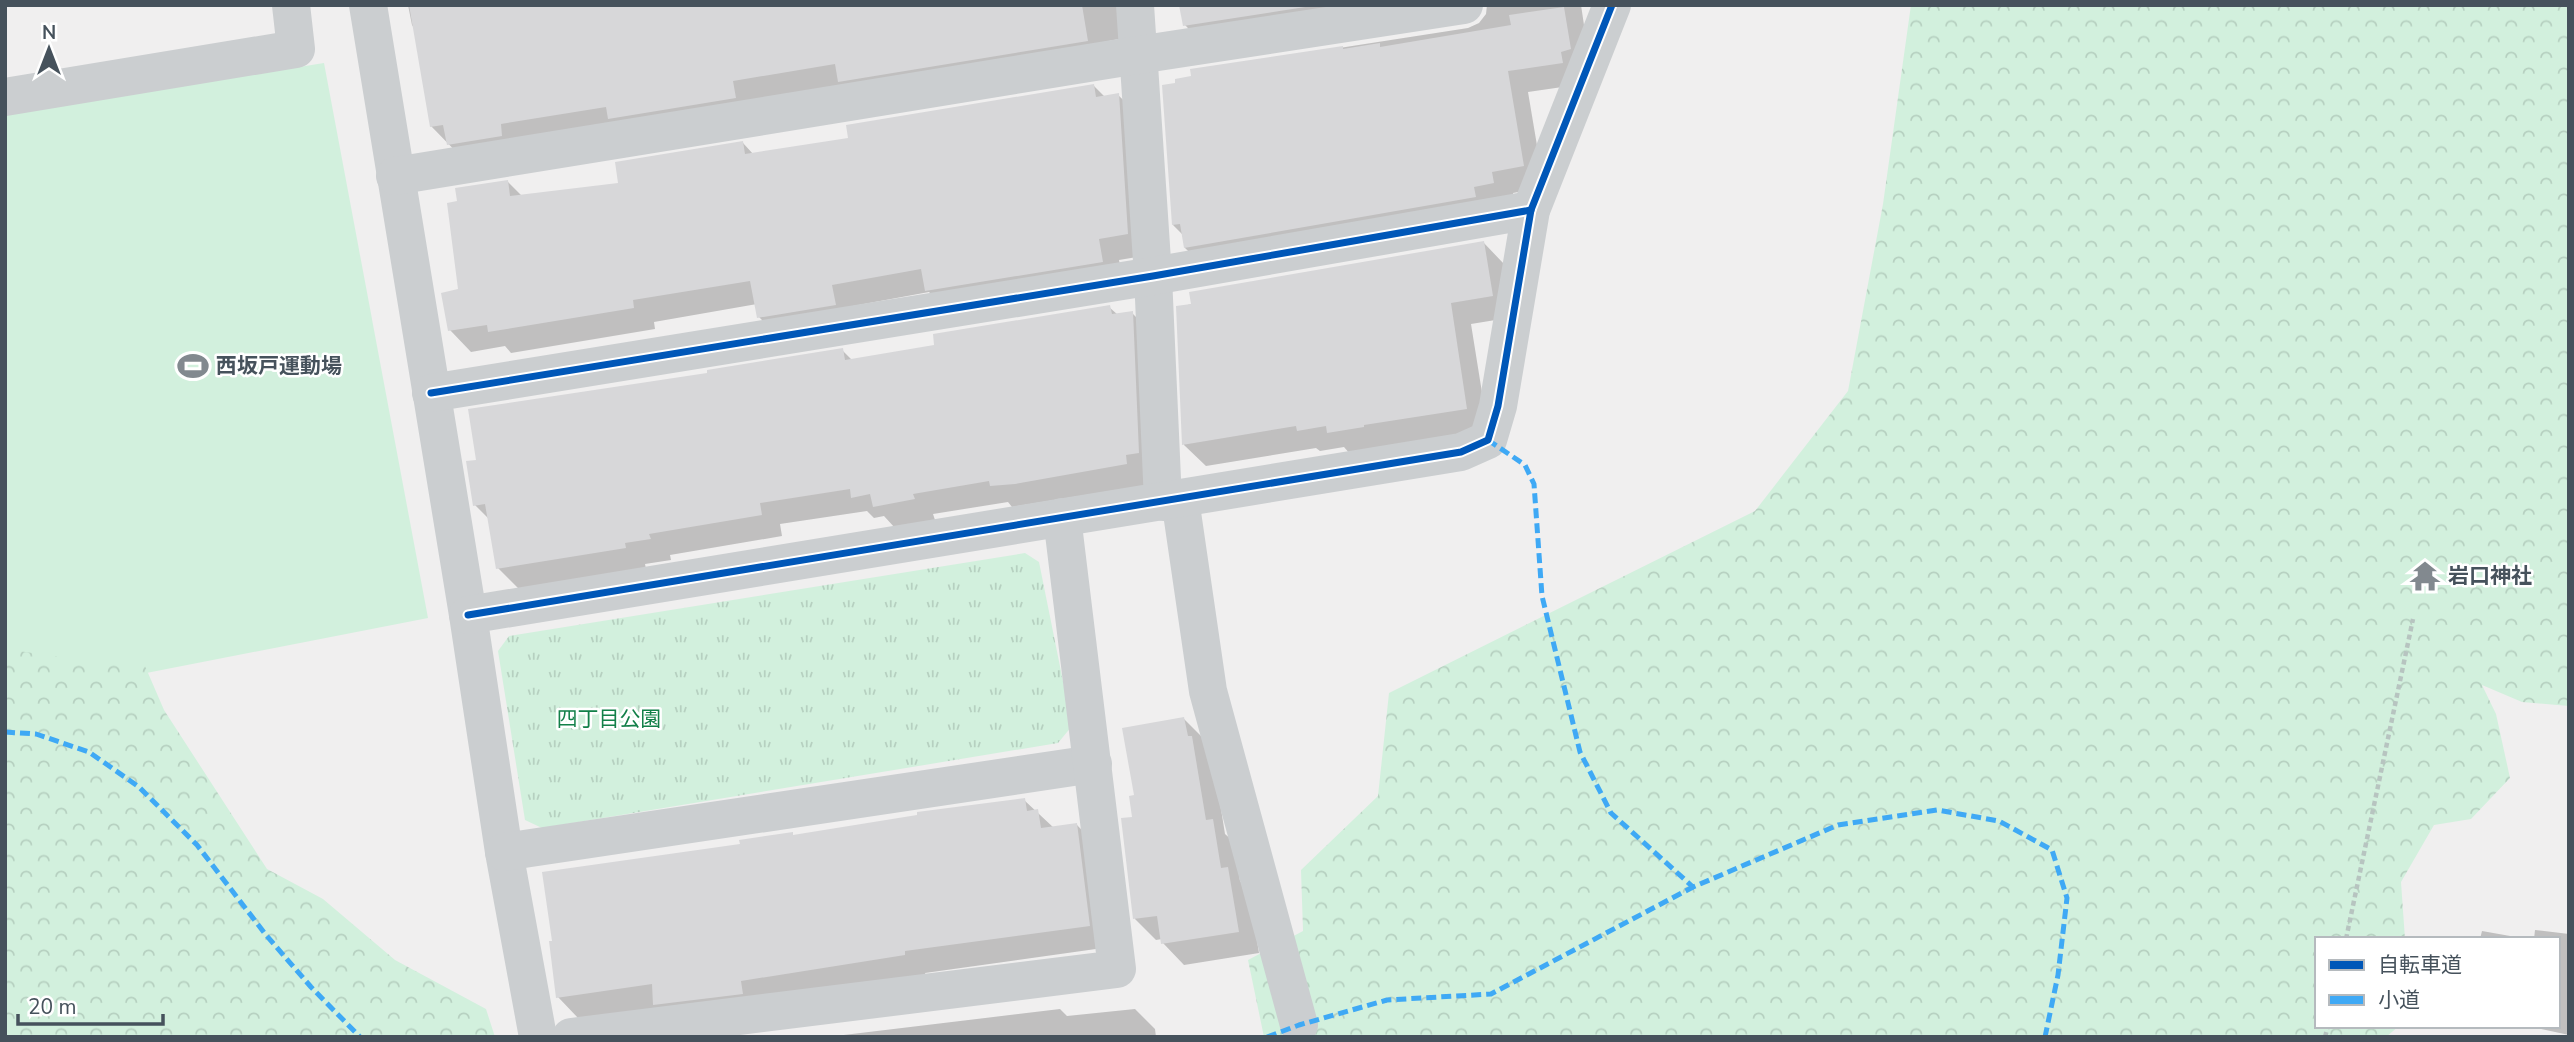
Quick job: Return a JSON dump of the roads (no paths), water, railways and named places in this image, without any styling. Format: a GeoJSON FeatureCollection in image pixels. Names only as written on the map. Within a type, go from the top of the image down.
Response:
{"type":"FeatureCollection","features":[{"type":"Feature","properties":{"kind":"street"},"geometry":{"type":"LineString","coordinates":[[5,97],[296,49],[291,5]]}},
{"type":"Feature","properties":{"kind":"street"},"geometry":{"type":"LineString","coordinates":[[368,5],[504,852],[538,1037]]}},
{"type":"Feature","properties":{"kind":"street"},"geometry":{"type":"LineString","coordinates":[[1135,5],[1153,276],[1172,500],[1208,691],[1299,1025]]}},
{"type":"Feature","properties":{"kind":"street"},"geometry":{"type":"LineString","coordinates":[[396,176],[1138,55],[1464,5]]}},
{"type":"Feature","properties":{"kind":"street"},"geometry":{"type":"LineString","coordinates":[[468,615],[1461,452],[1488,440],[1498,406],[1531,210],[1612,5]]}},
{"type":"Feature","properties":{"kind":"street"},"geometry":{"type":"LineString","coordinates":[[431,393],[1153,276],[1531,210]]}},
{"type":"Feature","properties":{"kind":"street"},"geometry":{"type":"LineString","coordinates":[[571,1037],[1118,969],[1062,517]]}},
{"type":"Feature","properties":{"kind":"street"},"geometry":{"type":"LineString","coordinates":[[504,852],[1093,764]]}},
{"type":"Feature","properties":{"kind":"place","name":"西坂戸運動場"},"geometry":{"type":"Point","coordinates":[193,366]}},
{"type":"Feature","properties":{"kind":"place","name":"岩口神社"},"geometry":{"type":"Point","coordinates":[2425,576]}},
{"type":"Feature","properties":{"kind":"park label","name":"四丁目公園"},"geometry":{"type":"Point","coordinates":[609,719]}}]}
